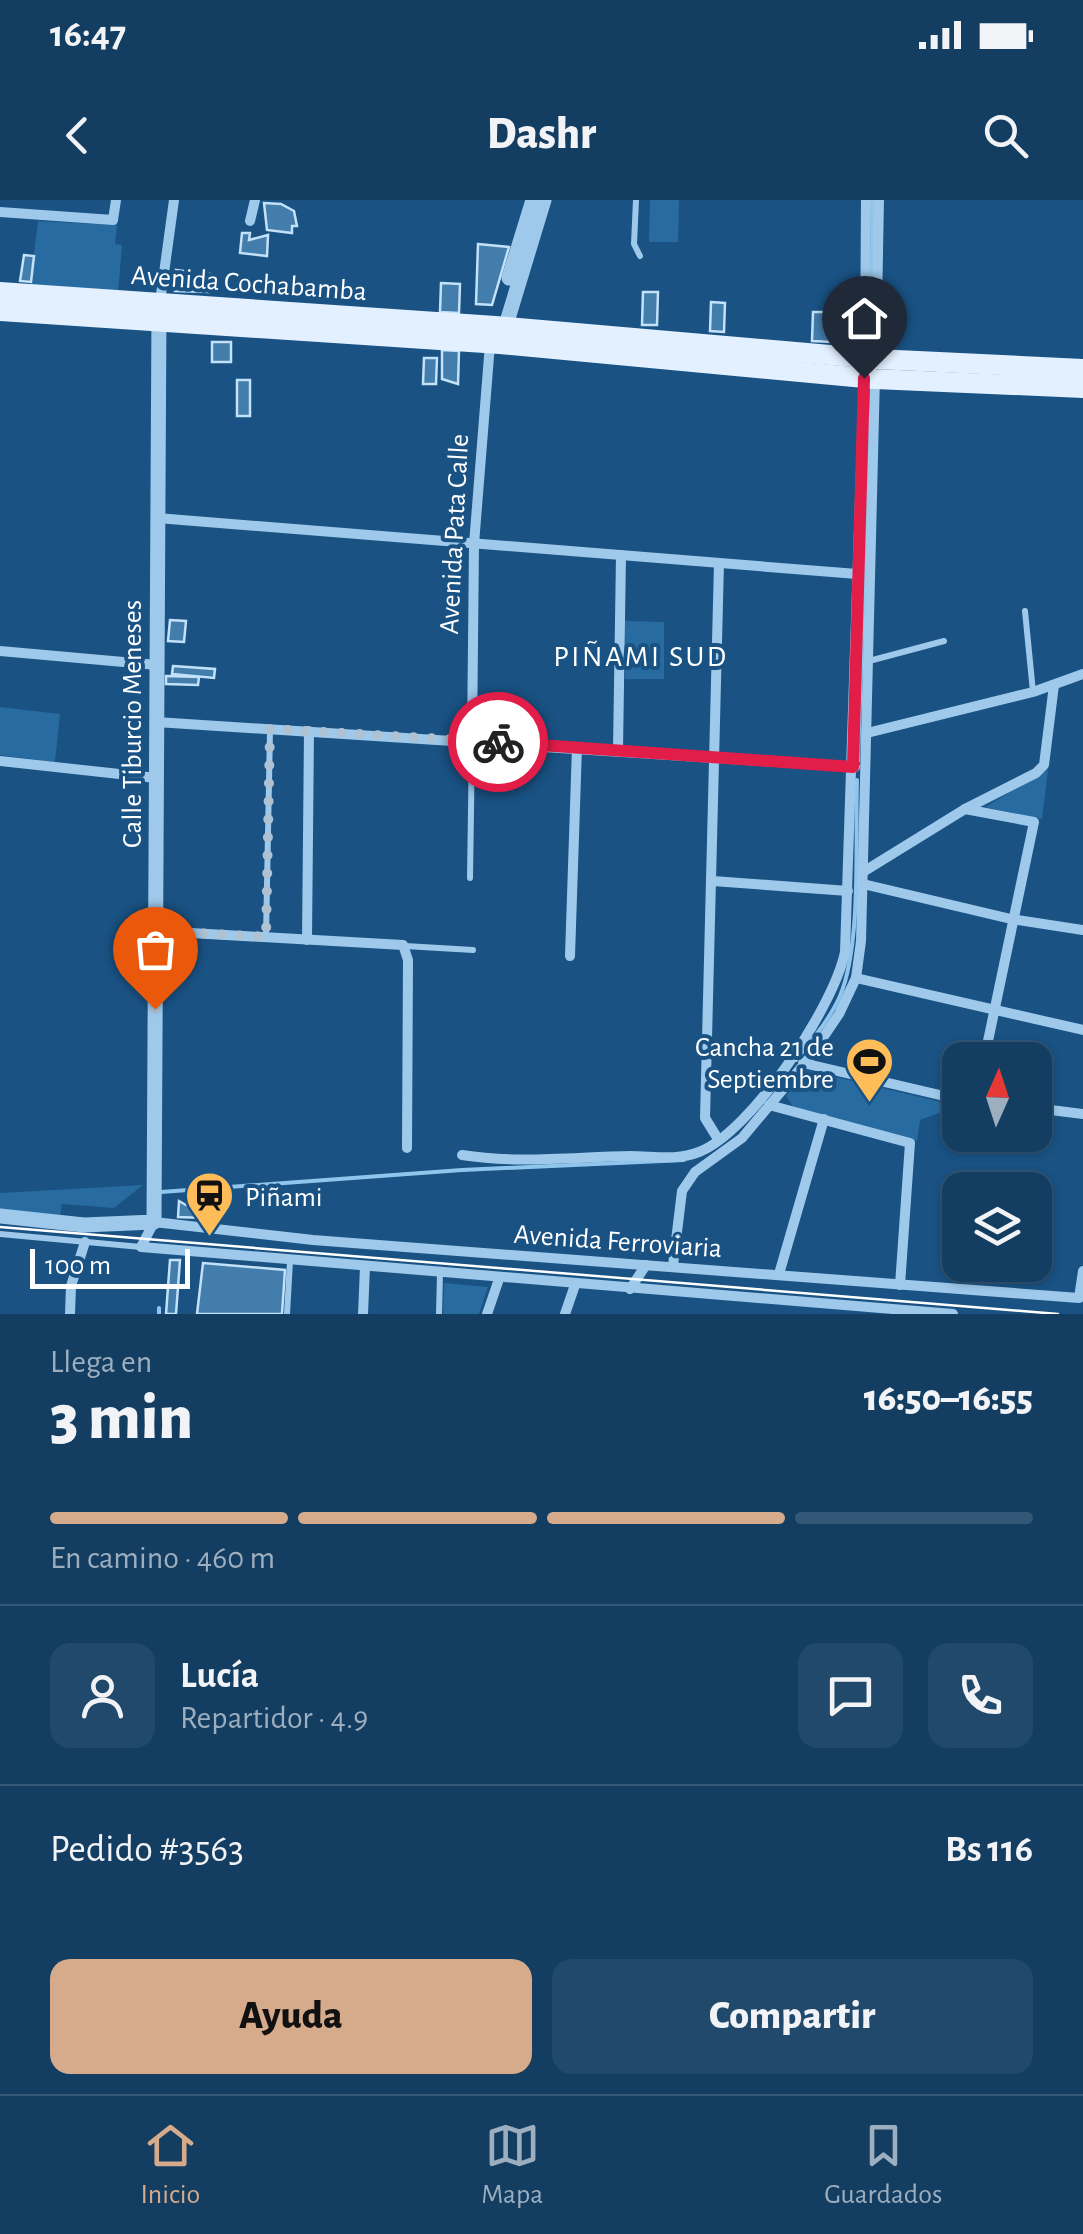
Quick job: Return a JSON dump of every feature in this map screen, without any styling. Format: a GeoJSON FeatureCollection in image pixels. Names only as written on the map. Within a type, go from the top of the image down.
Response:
{"type":"FeatureCollection","features":[{"type":"Feature","properties":{"kind":"main road","name":"Avenida Cochabamba"},"geometry":{"type":"LineString","coordinates":[[0,292],[159,313]]}},
{"type":"Feature","properties":{"kind":"main road","name":"Avenida Cochabamba"},"geometry":{"type":"LineString","coordinates":[[0,311],[159,313],[498,335],[870,369]]}},
{"type":"Feature","properties":{"kind":"main road"},"geometry":{"type":"LineString","coordinates":[[870,369],[1083,369]]}},
{"type":"Feature","properties":{"kind":"main road"},"geometry":{"type":"LineString","coordinates":[[870,369],[1083,388]]}},
{"type":"Feature","properties":{"kind":"street"},"geometry":{"type":"LineString","coordinates":[[0,212],[113,220],[116,200]]}},
{"type":"Feature","properties":{"kind":"street","name":"Calle Tiburcio Meneses"},"geometry":{"type":"LineString","coordinates":[[142,1247],[154,1222],[159,313],[174,200]]}},
{"type":"Feature","properties":{"kind":"street"},"geometry":{"type":"LineString","coordinates":[[250,220],[255,200]]}},
{"type":"Feature","properties":{"kind":"street","name":"Avenida Pata Calle"},"geometry":{"type":"LineString","coordinates":[[472,740],[474,544],[498,335],[532,200]]}},
{"type":"Feature","properties":{"kind":"street","name":"Avenida Pata Calle"},"geometry":{"type":"LineString","coordinates":[[498,335],[544,200]]}},
{"type":"Feature","properties":{"kind":"street"},"geometry":{"type":"LineString","coordinates":[[672,1265],[682,1191],[695,1172],[742,1138],[769,1105],[839,1014],[856,978],[869,661],[866,200]]}},
{"type":"Feature","properties":{"kind":"street"},"geometry":{"type":"LineString","coordinates":[[462,1156],[510,1163],[632,1156],[669,1159],[700,1152],[740,1122],[830,1002],[845,952],[856,574],[879,200]]}},
{"type":"Feature","properties":{"kind":"street"},"geometry":{"type":"LineString","coordinates":[[157,518],[252,522],[856,574]]}},
{"type":"Feature","properties":{"kind":"street"},"geometry":{"type":"LineString","coordinates":[[618,750],[621,555]]}},
{"type":"Feature","properties":{"kind":"street"},"geometry":{"type":"LineString","coordinates":[[718,1139],[705,1118],[719,563]]}},
{"type":"Feature","properties":{"kind":"street"},"geometry":{"type":"LineString","coordinates":[[0,652],[156,665]]}},
{"type":"Feature","properties":{"kind":"street"},"geometry":{"type":"LineString","coordinates":[[868,733],[1033,692],[1083,674]]}},
{"type":"Feature","properties":{"kind":"street"},"geometry":{"type":"LineString","coordinates":[[863,878],[966,808],[1044,765],[1054,685]]}},
{"type":"Feature","properties":{"kind":"street"},"geometry":{"type":"LineString","coordinates":[[156,722],[866,768]]}},
{"type":"Feature","properties":{"kind":"street"},"geometry":{"type":"LineString","coordinates":[[306,940],[309,731]]}},
{"type":"Feature","properties":{"kind":"street"},"geometry":{"type":"LineString","coordinates":[[570,956],[576,747]]}},
{"type":"Feature","properties":{"kind":"street"},"geometry":{"type":"LineString","coordinates":[[0,761],[156,778]]}},
{"type":"Feature","properties":{"kind":"street"},"geometry":{"type":"LineString","coordinates":[[966,808],[1034,822],[988,1042]]}},
{"type":"Feature","properties":{"kind":"street"},"geometry":{"type":"LineString","coordinates":[[863,878],[1011,919],[1083,930]]}},
{"type":"Feature","properties":{"kind":"street"},"geometry":{"type":"LineString","coordinates":[[713,881],[848,891]]}},
{"type":"Feature","properties":{"kind":"street"},"geometry":{"type":"LineString","coordinates":[[156,931],[404,946],[408,960],[407,1148]]}},
{"type":"Feature","properties":{"kind":"street"},"geometry":{"type":"LineString","coordinates":[[856,978],[1083,1030]]}},
{"type":"Feature","properties":{"kind":"street"},"geometry":{"type":"LineString","coordinates":[[803,1063],[942,1094]]}},
{"type":"Feature","properties":{"kind":"street"},"geometry":{"type":"LineString","coordinates":[[769,1105],[910,1143],[900,1285]]}},
{"type":"Feature","properties":{"kind":"street"},"geometry":{"type":"LineString","coordinates":[[1052,1110],[1083,1114]]}},
{"type":"Feature","properties":{"kind":"street"},"geometry":{"type":"LineString","coordinates":[[779,1274],[824,1120]]}},
{"type":"Feature","properties":{"kind":"street"},"geometry":{"type":"LineString","coordinates":[[0,1216],[84,1225],[154,1222]]}},
{"type":"Feature","properties":{"kind":"street","name":"Avenida Ferroviaria"},"geometry":{"type":"LineString","coordinates":[[154,1222],[313,1240],[1079,1298],[1083,1271]]}},
{"type":"Feature","properties":{"kind":"street"},"geometry":{"type":"LineString","coordinates":[[70,1314],[71,1286],[85,1242]]}},
{"type":"Feature","properties":{"kind":"street","name":"Avenida Ferroviaria"},"geometry":{"type":"LineString","coordinates":[[142,1247],[823,1308],[953,1314]]}},
{"type":"Feature","properties":{"kind":"street"},"geometry":{"type":"LineString","coordinates":[[630,1289],[646,1266]]}},
{"type":"Feature","properties":{"kind":"street"},"geometry":{"type":"LineString","coordinates":[[363,1314],[365,1268]]}},
{"type":"Feature","properties":{"kind":"street"},"geometry":{"type":"LineString","coordinates":[[487,1314],[499,1278]]}},
{"type":"Feature","properties":{"kind":"street"},"geometry":{"type":"LineString","coordinates":[[566,1314],[575,1285]]}},
{"type":"Feature","properties":{"kind":"lane"},"geometry":{"type":"LineString","coordinates":[[636,200],[634,244],[640,256]]}},
{"type":"Feature","properties":{"kind":"lane"},"geometry":{"type":"LineString","coordinates":[[1025,611],[1033,692]]}},
{"type":"Feature","properties":{"kind":"lane"},"geometry":{"type":"LineString","coordinates":[[869,661],[944,641]]}},
{"type":"Feature","properties":{"kind":"lane"},"geometry":{"type":"LineString","coordinates":[[266,937],[270,729]]}},
{"type":"Feature","properties":{"kind":"lane","name":"Avenida Pata Calle"},"geometry":{"type":"LineString","coordinates":[[470,878],[472,740]]}},
{"type":"Feature","properties":{"kind":"lane"},"geometry":{"type":"LineString","coordinates":[[404,946],[473,950]]}},
{"type":"Feature","properties":{"kind":"lane"},"geometry":{"type":"LineString","coordinates":[[0,1234],[142,1247]]}},
{"type":"Feature","properties":{"kind":"lane"},"geometry":{"type":"LineString","coordinates":[[287,1314],[290,1261]]}},
{"type":"Feature","properties":{"kind":"lane"},"geometry":{"type":"LineString","coordinates":[[438,1314],[440,1274]]}},
{"type":"Feature","properties":{"kind":"shaded area"},"geometry":{"type":"Polygon","coordinates":[[[650,200],[679,200],[678,242],[649,242],[650,200]]]}},
{"type":"Feature","properties":{"kind":"shaded area"},"geometry":{"type":"Polygon","coordinates":[[[38,221],[117,225],[115,244],[122,245],[118,293],[30,286],[38,221]]]}},
{"type":"Feature","properties":{"kind":"shaded area"},"geometry":{"type":"Polygon","coordinates":[[[625,621],[664,622],[664,679],[625,679],[625,621]]]}},
{"type":"Feature","properties":{"kind":"shaded area"},"geometry":{"type":"Polygon","coordinates":[[[0,707],[60,714],[55,762],[0,755],[0,707]]]}},
{"type":"Feature","properties":{"kind":"shaded area"},"geometry":{"type":"Polygon","coordinates":[[[1048,770],[1042,819],[985,807],[1048,770]]]}},
{"type":"Feature","properties":{"kind":"shaded area"},"geometry":{"type":"Polygon","coordinates":[[[806,1070],[942,1102],[942,1112],[920,1120],[917,1141],[794,1108],[786,1096],[806,1070]]]}},
{"type":"Feature","properties":{"kind":"shaded area"},"geometry":{"type":"Polygon","coordinates":[[[143,1185],[114,1208],[62,1204],[60,1215],[0,1210],[0,1193],[143,1185]]]}},
{"type":"Feature","properties":{"kind":"shaded area"},"geometry":{"type":"Polygon","coordinates":[[[444,1283],[488,1287],[479,1314],[443,1314],[444,1283]]]}},
{"type":"Feature","properties":{"kind":"building"},"geometry":{"type":"Polygon","coordinates":[[[264,203],[281,204],[294,211],[297,226],[292,226],[292,233],[267,230],[264,203]]]}},
{"type":"Feature","properties":{"kind":"building"},"geometry":{"type":"Polygon","coordinates":[[[242,233],[250,233],[249,240],[268,235],[267,256],[240,253],[242,233]]]}},
{"type":"Feature","properties":{"kind":"building"},"geometry":{"type":"Polygon","coordinates":[[[478,244],[509,247],[492,305],[476,304],[478,244]]]}},
{"type":"Feature","properties":{"kind":"building"},"geometry":{"type":"Polygon","coordinates":[[[24,255],[34,256],[31,282],[20,281],[24,255]]]}},
{"type":"Feature","properties":{"kind":"building"},"geometry":{"type":"Polygon","coordinates":[[[176,270],[185,271],[185,280],[203,281],[204,274],[210,274],[209,292],[175,291],[176,270]]]}},
{"type":"Feature","properties":{"kind":"building"},"geometry":{"type":"Polygon","coordinates":[[[441,283],[460,284],[459,313],[440,312],[441,283]]]}},
{"type":"Feature","properties":{"kind":"building"},"geometry":{"type":"Polygon","coordinates":[[[643,292],[658,292],[657,325],[642,325],[643,292]]]}},
{"type":"Feature","properties":{"kind":"building"},"geometry":{"type":"Polygon","coordinates":[[[711,302],[725,303],[724,332],[710,331],[711,302]]]}},
{"type":"Feature","properties":{"kind":"building"},"geometry":{"type":"Polygon","coordinates":[[[813,312],[833,312],[832,342],[812,341],[813,312]]]}},
{"type":"Feature","properties":{"kind":"building"},"geometry":{"type":"Polygon","coordinates":[[[212,342],[231,342],[231,362],[212,362],[212,342]]]}},
{"type":"Feature","properties":{"kind":"building"},"geometry":{"type":"Polygon","coordinates":[[[442,350],[459,351],[458,384],[442,379],[442,350]]]}},
{"type":"Feature","properties":{"kind":"building"},"geometry":{"type":"Polygon","coordinates":[[[424,358],[437,358],[436,384],[423,384],[424,358]]]}},
{"type":"Feature","properties":{"kind":"building"},"geometry":{"type":"Polygon","coordinates":[[[237,380],[250,380],[250,416],[237,416],[237,380]]]}},
{"type":"Feature","properties":{"kind":"building"},"geometry":{"type":"Polygon","coordinates":[[[170,620],[186,621],[184,642],[168,641],[170,620]]]}},
{"type":"Feature","properties":{"kind":"building"},"geometry":{"type":"Polygon","coordinates":[[[173,666],[215,669],[214,678],[172,674],[173,666]]]}},
{"type":"Feature","properties":{"kind":"building"},"geometry":{"type":"Polygon","coordinates":[[[166,676],[199,677],[198,685],[166,684],[166,676]]]}},
{"type":"Feature","properties":{"kind":"building"},"geometry":{"type":"Polygon","coordinates":[[[179,1201],[186,1205],[206,1203],[204,1218],[178,1217],[179,1201]]]}},
{"type":"Feature","properties":{"kind":"building"},"geometry":{"type":"Polygon","coordinates":[[[170,1260],[180,1260],[176,1314],[166,1314],[170,1260]]]}},
{"type":"Feature","properties":{"kind":"building"},"geometry":{"type":"Polygon","coordinates":[[[203,1263],[285,1270],[282,1314],[197,1314],[203,1263]]]}},
{"type":"Feature","properties":{"kind":"waterway"},"geometry":{"type":"LineString","coordinates":[[871,348],[873,200]]}},
{"type":"Feature","properties":{"kind":"waterway"},"geometry":{"type":"LineString","coordinates":[[858,761],[869,416]]}},
{"type":"Feature","properties":{"kind":"waterway"},"geometry":{"type":"LineString","coordinates":[[796,1060],[831,1013],[847,974],[855,920],[857,780]]}},
{"type":"Feature","properties":{"kind":"waterway"},"geometry":{"type":"LineString","coordinates":[[161,1192],[462,1170],[684,1160]]}},
{"type":"Feature","properties":{"kind":"waterway"},"geometry":{"type":"LineString","coordinates":[[159,1308],[159,1314]]}},
{"type":"Feature","properties":{"kind":"tram line"},"geometry":{"type":"LineString","coordinates":[[0,1227],[1058,1314]]}},
{"type":"Feature","properties":{"kind":"way so far"},"geometry":{"type":"LineString","coordinates":[[155,1009],[156,931],[266,937],[270,729],[498,742]]}},
{"type":"Feature","properties":{"kind":"place","name":"Cancha 21 de Septiembre"},"geometry":{"type":"Point","coordinates":[869,1104]}},
{"type":"Feature","properties":{"kind":"place","name":"Piñami"},"geometry":{"type":"Point","coordinates":[210,1238]}},
{"type":"Feature","properties":{"kind":"district","name":"PIÑAMI SUD"},"geometry":{"type":"Point","coordinates":[641,656]}},
{"type":"Feature","properties":{"kind":"route"},"geometry":{"type":"LineString","coordinates":[[498,742],[853,767],[864,378]]}}]}
